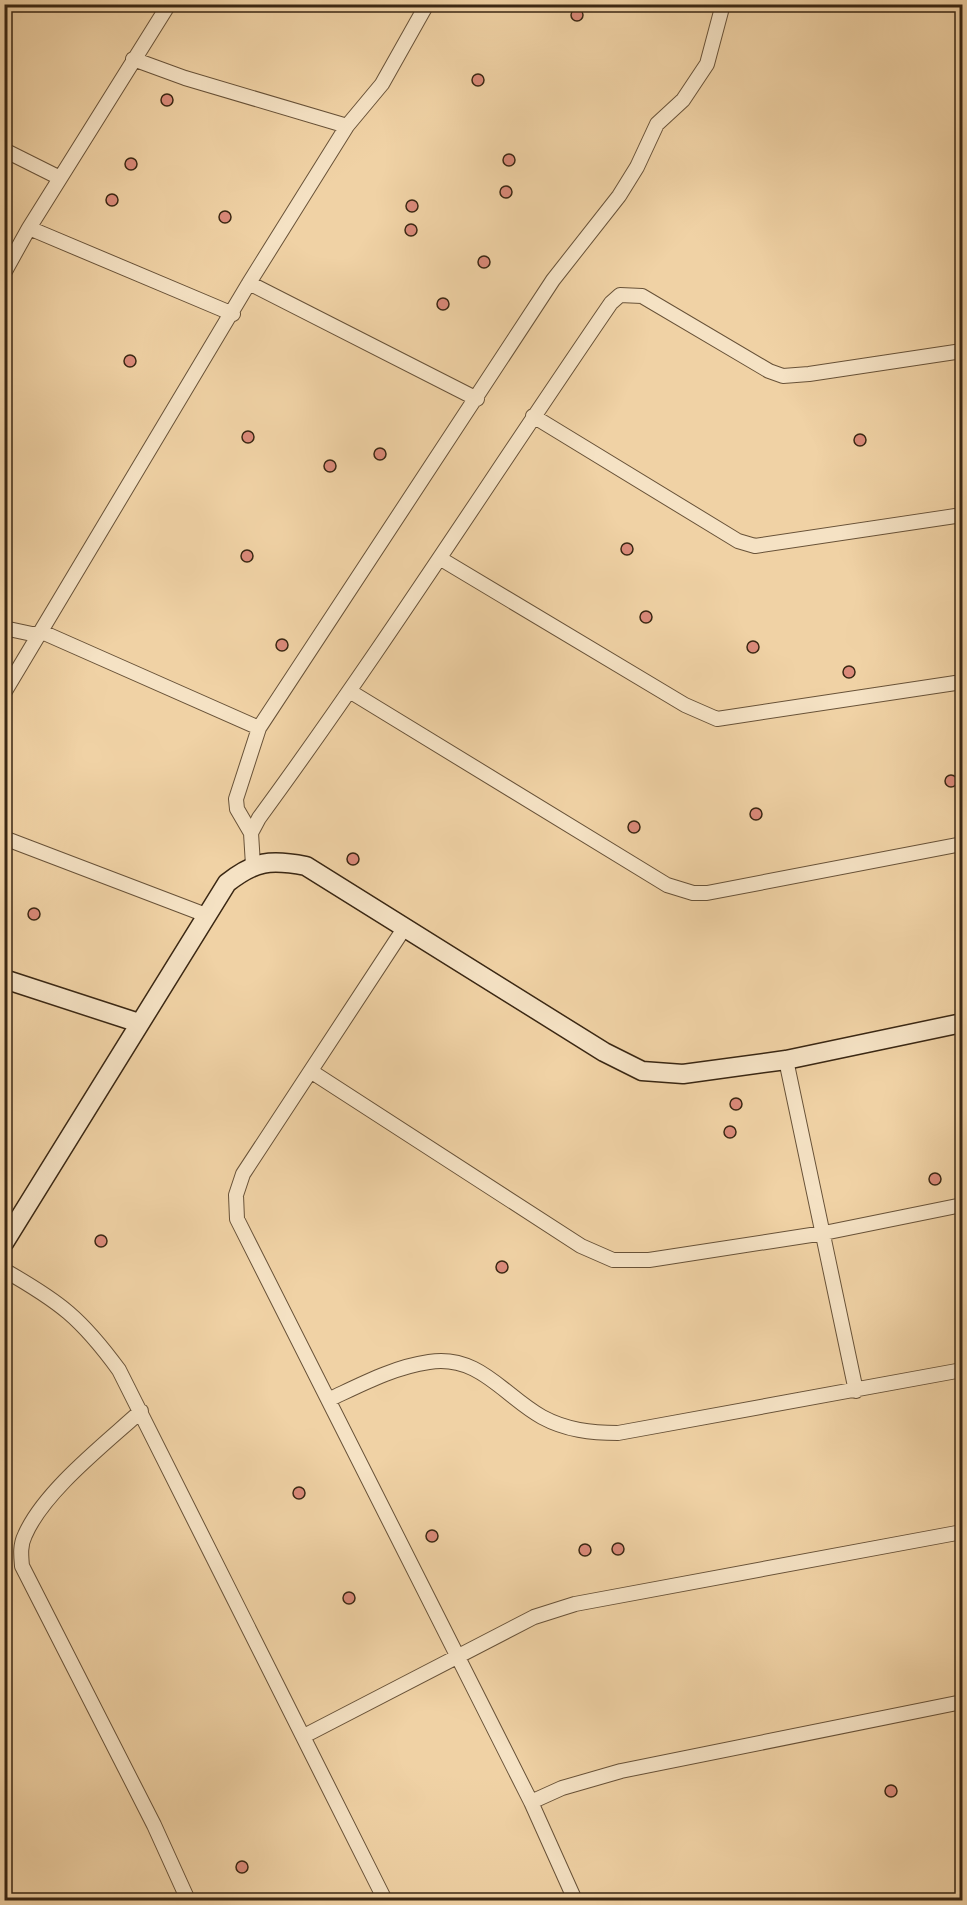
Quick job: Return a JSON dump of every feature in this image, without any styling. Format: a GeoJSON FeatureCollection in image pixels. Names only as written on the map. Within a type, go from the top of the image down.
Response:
{"type":"FeatureCollection","features":[{"type":"Feature","properties":{"kind":"street"},"geometry":{"type":"LineString","coordinates":[[4,273],[29,228],[169,4]]}},
{"type":"Feature","properties":{"kind":"street"},"geometry":{"type":"LineString","coordinates":[[4,693],[233,314],[249,283],[347,126],[381,84],[427,4]]}},
{"type":"Feature","properties":{"kind":"street"},"geometry":{"type":"LineString","coordinates":[[253,865],[251,833],[237,809],[236,799],[259,728],[553,280],[619,196],[637,167],[657,124],[683,100],[695,82],[706,64],[723,4]]}},
{"type":"Feature","properties":{"kind":"street"},"geometry":{"type":"LineString","coordinates":[[133,59],[185,78],[347,126]]}},
{"type":"Feature","properties":{"kind":"street"},"geometry":{"type":"LineString","coordinates":[[4,150],[60,178]]}},
{"type":"Feature","properties":{"kind":"street"},"geometry":{"type":"LineString","coordinates":[[29,228],[233,314]]}},
{"type":"Feature","properties":{"kind":"street"},"geometry":{"type":"LineString","coordinates":[[249,283],[477,399]]}},
{"type":"Feature","properties":{"kind":"street"},"geometry":{"type":"LineString","coordinates":[[251,833],[259,818],[351,692],[611,303],[620,295],[642,296],[769,371],[783,376],[809,375],[962,353]]}},
{"type":"Feature","properties":{"kind":"street"},"geometry":{"type":"LineString","coordinates":[[534,416],[738,541],[755,546],[963,515]]}},
{"type":"Feature","properties":{"kind":"street"},"geometry":{"type":"LineString","coordinates":[[441,559],[685,705],[717,718],[963,682]]}},
{"type":"Feature","properties":{"kind":"street"},"geometry":{"type":"LineString","coordinates":[[4,628],[32,634],[42,632],[259,728]]}},
{"type":"Feature","properties":{"kind":"street"},"geometry":{"type":"LineString","coordinates":[[351,692],[667,885],[681,890],[707,893],[963,844]]}},
{"type":"Feature","properties":{"kind":"street"},"geometry":{"type":"LineString","coordinates":[[4,838],[206,915]]}},
{"type":"Feature","properties":{"kind":"street"},"geometry":{"type":"LineString","coordinates":[[4,1244],[226,883],[253,865],[268,861],[306,866],[604,1052],[642,1071],[683,1074],[786,1060],[963,1023]]}},
{"type":"Feature","properties":{"kind":"street"},"geometry":{"type":"LineString","coordinates":[[405,927],[243,1174],[238,1185],[236,1207],[242,1230],[330,1399],[531,1802],[575,1900]]}},
{"type":"Feature","properties":{"kind":"street"},"geometry":{"type":"LineString","coordinates":[[4,979],[139,1023]]}},
{"type":"Feature","properties":{"kind":"street"},"geometry":{"type":"LineString","coordinates":[[786,1060],[856,1391]]}},
{"type":"Feature","properties":{"kind":"street"},"geometry":{"type":"LineString","coordinates":[[312,1072],[581,1246],[613,1260],[649,1260],[824,1233],[963,1205]]}},
{"type":"Feature","properties":{"kind":"street"},"geometry":{"type":"LineString","coordinates":[[4,1270],[54,1299],[79,1319],[119,1370],[385,1900]]}},
{"type":"Feature","properties":{"kind":"street"},"geometry":{"type":"LineString","coordinates":[[330,1399],[391,1371],[431,1361],[455,1363],[476,1369],[495,1380],[542,1416],[569,1428],[592,1433],[618,1433],[963,1370]]}},
{"type":"Feature","properties":{"kind":"street"},"geometry":{"type":"LineString","coordinates":[[141,1411],[46,1502],[24,1536],[20,1550],[22,1566],[154,1825],[188,1900]]}},
{"type":"Feature","properties":{"kind":"street"},"geometry":{"type":"LineString","coordinates":[[304,1736],[534,1617],[575,1604],[963,1532]]}},
{"type":"Feature","properties":{"kind":"street"},"geometry":{"type":"LineString","coordinates":[[531,1802],[571,1785],[621,1771],[963,1702]]}},
{"type":"Feature","properties":{"kind":"building"},"geometry":{"type":"Polygon","coordinates":[[[579,9],[583,15],[579,21],[575,21],[571,13],[579,9]]]}},
{"type":"Feature","properties":{"kind":"building"},"geometry":{"type":"Polygon","coordinates":[[[480,74],[484,80],[480,86],[476,86],[472,78],[480,74]]]}},
{"type":"Feature","properties":{"kind":"building"},"geometry":{"type":"Polygon","coordinates":[[[169,94],[173,100],[169,106],[165,106],[161,98],[169,94]]]}},
{"type":"Feature","properties":{"kind":"building"},"geometry":{"type":"Polygon","coordinates":[[[511,154],[515,160],[511,166],[507,166],[503,158],[511,154]]]}},
{"type":"Feature","properties":{"kind":"building"},"geometry":{"type":"Polygon","coordinates":[[[133,158],[137,164],[133,170],[129,170],[125,162],[133,158]]]}},
{"type":"Feature","properties":{"kind":"building"},"geometry":{"type":"Polygon","coordinates":[[[508,186],[512,192],[508,198],[504,198],[500,190],[508,186]]]}},
{"type":"Feature","properties":{"kind":"building"},"geometry":{"type":"Polygon","coordinates":[[[114,194],[118,200],[114,206],[110,206],[106,198],[114,194]]]}},
{"type":"Feature","properties":{"kind":"building"},"geometry":{"type":"Polygon","coordinates":[[[414,200],[418,206],[414,212],[410,212],[406,204],[414,200]]]}},
{"type":"Feature","properties":{"kind":"building"},"geometry":{"type":"Polygon","coordinates":[[[227,211],[231,217],[227,223],[223,223],[219,215],[227,211]]]}},
{"type":"Feature","properties":{"kind":"building"},"geometry":{"type":"Polygon","coordinates":[[[413,224],[416,225],[416,235],[409,236],[406,235],[405,228],[406,225],[413,224]]]}},
{"type":"Feature","properties":{"kind":"building"},"geometry":{"type":"Polygon","coordinates":[[[486,256],[490,262],[486,268],[482,268],[478,260],[486,256]]]}},
{"type":"Feature","properties":{"kind":"building"},"geometry":{"type":"Polygon","coordinates":[[[445,298],[449,304],[445,310],[441,310],[437,302],[445,298]]]}},
{"type":"Feature","properties":{"kind":"building"},"geometry":{"type":"Polygon","coordinates":[[[132,355],[136,361],[132,367],[128,367],[124,359],[132,355]]]}},
{"type":"Feature","properties":{"kind":"building"},"geometry":{"type":"Polygon","coordinates":[[[250,431],[254,437],[250,443],[246,443],[242,435],[250,431]]]}},
{"type":"Feature","properties":{"kind":"building"},"geometry":{"type":"Polygon","coordinates":[[[862,434],[866,440],[862,446],[858,446],[854,438],[862,434]]]}},
{"type":"Feature","properties":{"kind":"building"},"geometry":{"type":"Polygon","coordinates":[[[382,448],[386,454],[382,460],[378,460],[374,452],[382,448]]]}},
{"type":"Feature","properties":{"kind":"building"},"geometry":{"type":"Polygon","coordinates":[[[332,460],[336,466],[332,472],[328,472],[324,464],[332,460]]]}},
{"type":"Feature","properties":{"kind":"building"},"geometry":{"type":"Polygon","coordinates":[[[629,543],[633,549],[629,555],[625,555],[621,547],[629,543]]]}},
{"type":"Feature","properties":{"kind":"building"},"geometry":{"type":"Polygon","coordinates":[[[249,550],[253,556],[249,562],[245,562],[241,554],[249,550]]]}},
{"type":"Feature","properties":{"kind":"building"},"geometry":{"type":"Polygon","coordinates":[[[648,611],[652,617],[648,623],[644,623],[640,615],[648,611]]]}},
{"type":"Feature","properties":{"kind":"building"},"geometry":{"type":"Polygon","coordinates":[[[284,639],[288,645],[284,651],[280,651],[276,643],[284,639]]]}},
{"type":"Feature","properties":{"kind":"building"},"geometry":{"type":"Polygon","coordinates":[[[755,641],[759,647],[755,653],[751,653],[747,645],[755,641]]]}},
{"type":"Feature","properties":{"kind":"building"},"geometry":{"type":"Polygon","coordinates":[[[851,666],[855,672],[851,678],[847,678],[843,670],[851,666]]]}},
{"type":"Feature","properties":{"kind":"building"},"geometry":{"type":"Polygon","coordinates":[[[953,775],[957,781],[953,787],[949,787],[945,779],[953,775]]]}},
{"type":"Feature","properties":{"kind":"building"},"geometry":{"type":"Polygon","coordinates":[[[758,808],[762,814],[758,820],[754,820],[750,812],[758,808]]]}},
{"type":"Feature","properties":{"kind":"building"},"geometry":{"type":"Polygon","coordinates":[[[636,821],[640,827],[636,833],[632,833],[628,825],[636,821]]]}},
{"type":"Feature","properties":{"kind":"building"},"geometry":{"type":"Polygon","coordinates":[[[355,853],[359,859],[355,865],[351,865],[347,857],[355,853]]]}},
{"type":"Feature","properties":{"kind":"building"},"geometry":{"type":"Polygon","coordinates":[[[36,908],[40,914],[36,920],[32,920],[28,912],[36,908]]]}},
{"type":"Feature","properties":{"kind":"building"},"geometry":{"type":"Polygon","coordinates":[[[738,1098],[742,1104],[738,1110],[734,1110],[730,1102],[738,1098]]]}},
{"type":"Feature","properties":{"kind":"building"},"geometry":{"type":"Polygon","coordinates":[[[732,1126],[736,1132],[732,1138],[728,1138],[724,1130],[732,1126]]]}},
{"type":"Feature","properties":{"kind":"building"},"geometry":{"type":"Polygon","coordinates":[[[937,1173],[941,1179],[937,1185],[933,1185],[929,1177],[937,1173]]]}},
{"type":"Feature","properties":{"kind":"building"},"geometry":{"type":"Polygon","coordinates":[[[103,1235],[107,1241],[103,1247],[99,1247],[95,1239],[103,1235]]]}},
{"type":"Feature","properties":{"kind":"building"},"geometry":{"type":"Polygon","coordinates":[[[504,1261],[508,1267],[504,1273],[500,1273],[496,1265],[504,1261]]]}},
{"type":"Feature","properties":{"kind":"building"},"geometry":{"type":"Polygon","coordinates":[[[301,1487],[305,1493],[301,1499],[297,1499],[293,1491],[301,1487]]]}},
{"type":"Feature","properties":{"kind":"building"},"geometry":{"type":"Polygon","coordinates":[[[434,1530],[438,1536],[434,1542],[430,1542],[426,1534],[434,1530]]]}},
{"type":"Feature","properties":{"kind":"building"},"geometry":{"type":"Polygon","coordinates":[[[620,1543],[624,1549],[620,1555],[616,1555],[612,1547],[620,1543]]]}},
{"type":"Feature","properties":{"kind":"building"},"geometry":{"type":"Polygon","coordinates":[[[587,1544],[591,1550],[587,1556],[583,1556],[579,1548],[587,1544]]]}},
{"type":"Feature","properties":{"kind":"building"},"geometry":{"type":"Polygon","coordinates":[[[351,1592],[355,1598],[351,1604],[347,1604],[343,1596],[351,1592]]]}},
{"type":"Feature","properties":{"kind":"building"},"geometry":{"type":"Polygon","coordinates":[[[893,1785],[897,1791],[893,1797],[889,1797],[885,1789],[893,1785]]]}},
{"type":"Feature","properties":{"kind":"building"},"geometry":{"type":"Polygon","coordinates":[[[244,1861],[248,1867],[244,1873],[240,1873],[236,1865],[244,1861]]]}}]}
